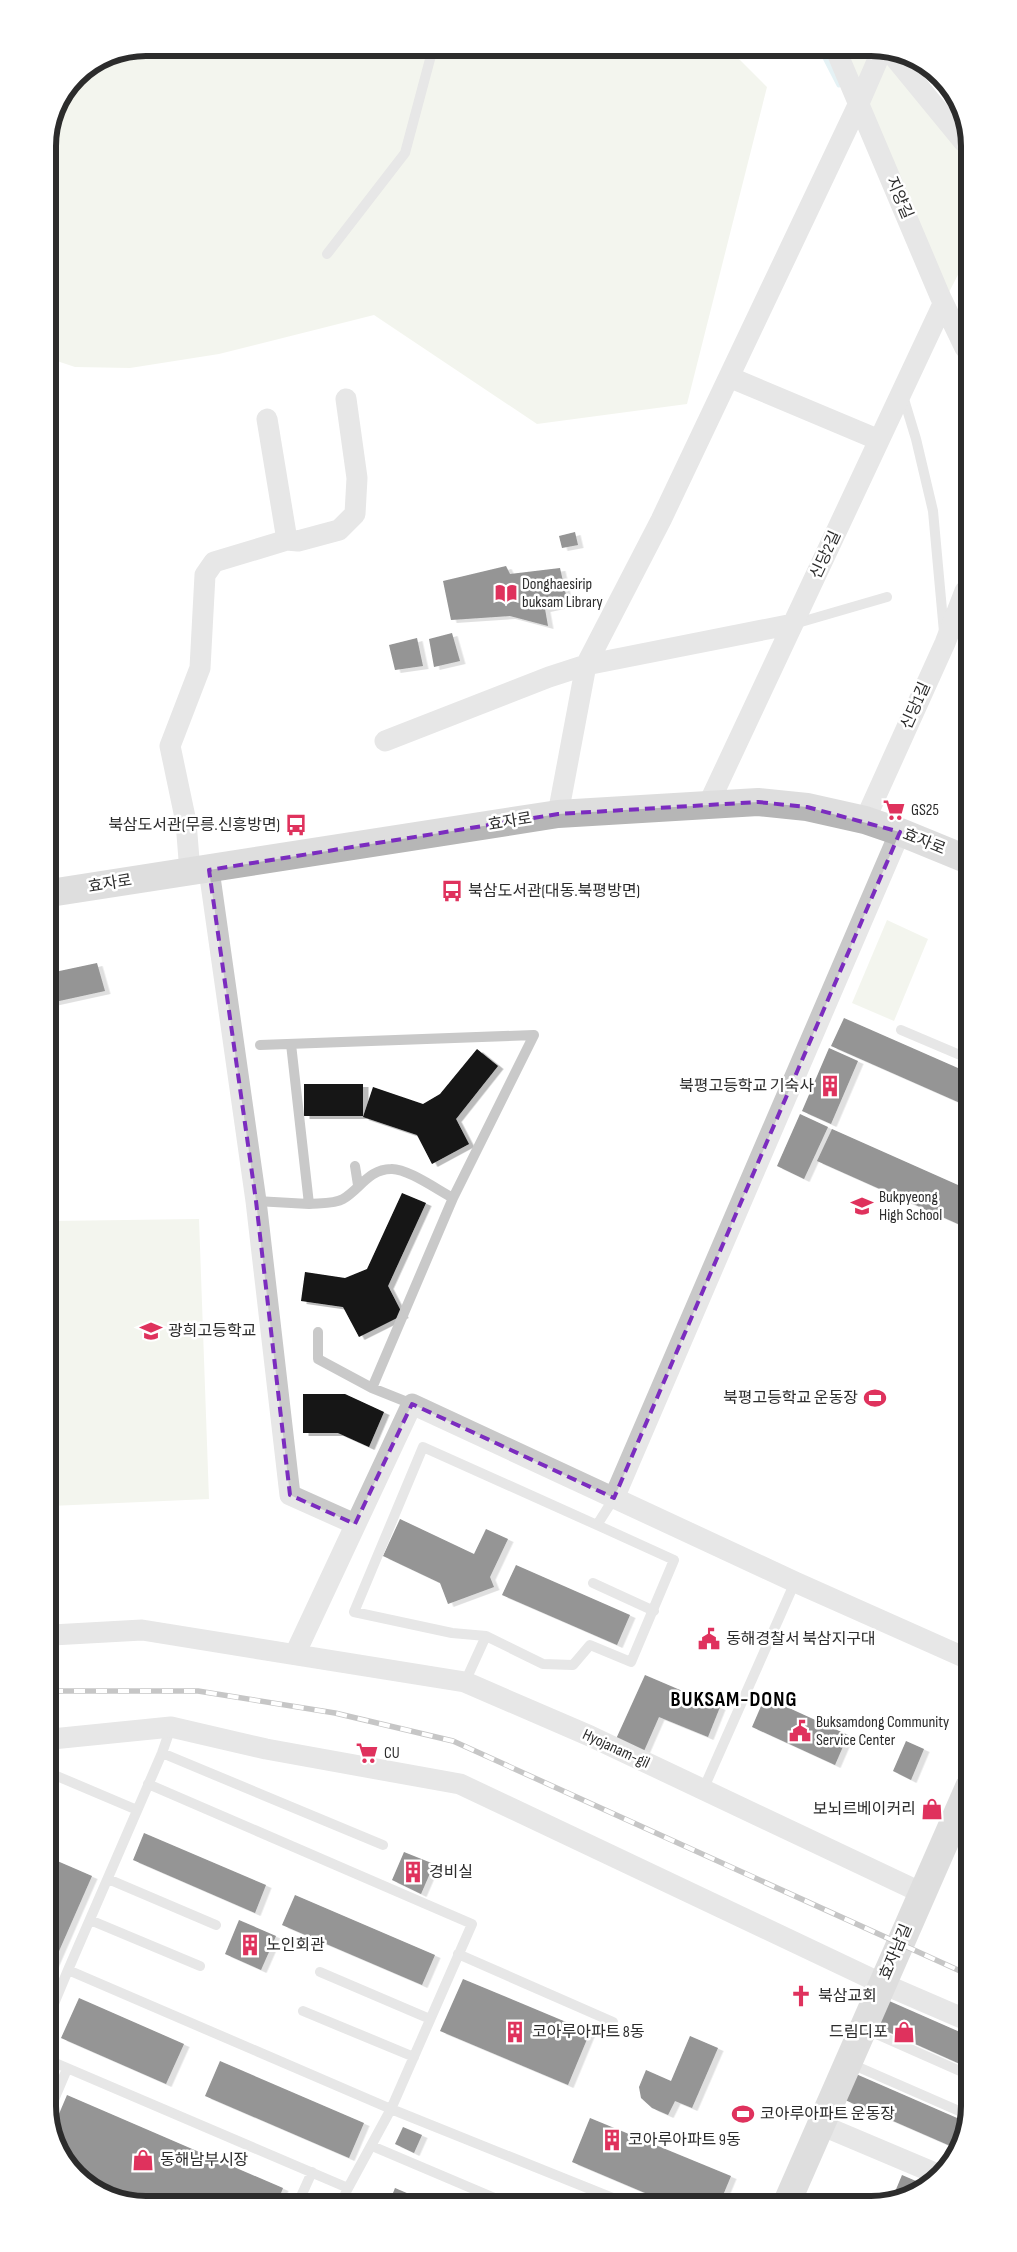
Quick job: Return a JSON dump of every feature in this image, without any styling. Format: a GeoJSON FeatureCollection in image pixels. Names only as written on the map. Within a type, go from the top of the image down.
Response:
{"type":"FeatureCollection","features":[{"type":"Feature","properties":{"kind":"street","name":"지양길"},"geometry":{"type":"LineString","coordinates":[[838,56],[943,304],[961,340]]}},
{"type":"Feature","properties":{"kind":"street"},"geometry":{"type":"LineString","coordinates":[[558,814],[586,665],[730,377],[859,104],[879,57]]}},
{"type":"Feature","properties":{"kind":"street"},"geometry":{"type":"LineString","coordinates":[[895,60],[960,137]]}},
{"type":"Feature","properties":{"kind":"street","name":"신당2길"},"geometry":{"type":"LineString","coordinates":[[708,805],[943,304]]}},
{"type":"Feature","properties":{"kind":"street"},"geometry":{"type":"LineString","coordinates":[[730,377],[879,440]]}},
{"type":"Feature","properties":{"kind":"street"},"geometry":{"type":"LineString","coordinates":[[346,399],[357,478],[355,514],[339,530],[298,541],[286,540],[214,562],[205,575],[200,668],[170,746],[186,822],[199,871],[256,1201],[290,1495],[355,1524]]}},
{"type":"Feature","properties":{"kind":"street"},"geometry":{"type":"LineString","coordinates":[[267,419],[286,540]]}},
{"type":"Feature","properties":{"kind":"street","name":"신당1길"},"geometry":{"type":"LineString","coordinates":[[864,820],[961,601]]}},
{"type":"Feature","properties":{"kind":"street"},"geometry":{"type":"LineString","coordinates":[[385,741],[549,677],[586,665],[793,624]]}},
{"type":"Feature","properties":{"kind":"street","name":"효자로"},"geometry":{"type":"LineString","coordinates":[[56,892],[558,814],[758,802],[807,808],[864,820],[900,832],[961,857]]}},
{"type":"Feature","properties":{"kind":"street"},"geometry":{"type":"LineString","coordinates":[[614,1498],[900,832]]}},
{"type":"Feature","properties":{"kind":"street"},"geometry":{"type":"LineString","coordinates":[[295,1654],[412,1404],[795,1582],[961,1656]]}},
{"type":"Feature","properties":{"kind":"street","name":"Hyojanam-gil"},"geometry":{"type":"LineString","coordinates":[[56,1635],[142,1630],[465,1682],[590,1736],[922,1894]]}},
{"type":"Feature","properties":{"kind":"street"},"geometry":{"type":"LineString","coordinates":[[56,1739],[171,1727],[266,1749],[460,1784],[883,1984],[961,2018]]}},
{"type":"Feature","properties":{"kind":"street","name":"효자남길"},"geometry":{"type":"LineString","coordinates":[[790,2196],[961,1805]]}},
{"type":"Feature","properties":{"kind":"street"},"geometry":{"type":"LineString","coordinates":[[821,2125],[931,2172]]}},
{"type":"Feature","properties":{"kind":"lane"},"geometry":{"type":"LineString","coordinates":[[327,254],[405,153],[431,56]]}},
{"type":"Feature","properties":{"kind":"lane"},"geometry":{"type":"LineString","coordinates":[[902,392],[916,439],[933,511],[944,643]]}},
{"type":"Feature","properties":{"kind":"lane"},"geometry":{"type":"LineString","coordinates":[[793,624],[887,597]]}},
{"type":"Feature","properties":{"kind":"lane"},"geometry":{"type":"LineString","coordinates":[[901,1030],[961,1055]]}},
{"type":"Feature","properties":{"kind":"lane"},"geometry":{"type":"LineString","coordinates":[[260,1045],[534,1035],[454,1198],[372,1388]]}},
{"type":"Feature","properties":{"kind":"lane"},"geometry":{"type":"LineString","coordinates":[[291,1044],[309,1204]]}},
{"type":"Feature","properties":{"kind":"lane"},"geometry":{"type":"LineString","coordinates":[[355,1166],[358,1185]]}},
{"type":"Feature","properties":{"kind":"lane"},"geometry":{"type":"LineString","coordinates":[[256,1201],[309,1204],[342,1200],[358,1185],[377,1172],[392,1169],[407,1174],[454,1198]]}},
{"type":"Feature","properties":{"kind":"lane"},"geometry":{"type":"LineString","coordinates":[[318,1332],[318,1358],[372,1388],[412,1404]]}},
{"type":"Feature","properties":{"kind":"lane"},"geometry":{"type":"LineString","coordinates":[[423,1447],[674,1560],[654,1611],[631,1662],[590,1645],[573,1665],[543,1664],[486,1636],[452,1633],[354,1612],[423,1447]]}},
{"type":"Feature","properties":{"kind":"lane"},"geometry":{"type":"LineString","coordinates":[[597,1525],[614,1498]]}},
{"type":"Feature","properties":{"kind":"lane"},"geometry":{"type":"LineString","coordinates":[[704,1790],[795,1582]]}},
{"type":"Feature","properties":{"kind":"lane"},"geometry":{"type":"LineString","coordinates":[[593,1584],[654,1611]]}},
{"type":"Feature","properties":{"kind":"lane"},"geometry":{"type":"LineString","coordinates":[[465,1682],[486,1636]]}},
{"type":"Feature","properties":{"kind":"lane"},"geometry":{"type":"LineString","coordinates":[[56,1996],[162,1753],[171,1727]]}},
{"type":"Feature","properties":{"kind":"lane"},"geometry":{"type":"LineString","coordinates":[[162,1753],[384,1844]]}},
{"type":"Feature","properties":{"kind":"lane"},"geometry":{"type":"LineString","coordinates":[[56,1776],[137,1810]]}},
{"type":"Feature","properties":{"kind":"lane"},"geometry":{"type":"LineString","coordinates":[[148,1784],[472,1924],[391,2109],[344,2196]]}},
{"type":"Feature","properties":{"kind":"lane"},"geometry":{"type":"LineString","coordinates":[[108,1878],[216,1925]]}},
{"type":"Feature","properties":{"kind":"lane"},"geometry":{"type":"LineString","coordinates":[[90,1920],[200,1966]]}},
{"type":"Feature","properties":{"kind":"lane"},"geometry":{"type":"LineString","coordinates":[[458,1954],[613,2022]]}},
{"type":"Feature","properties":{"kind":"lane"},"geometry":{"type":"LineString","coordinates":[[68,1970],[391,2109],[608,2196]]}},
{"type":"Feature","properties":{"kind":"lane"},"geometry":{"type":"LineString","coordinates":[[320,1972],[430,2019]]}},
{"type":"Feature","properties":{"kind":"lane"},"geometry":{"type":"LineString","coordinates":[[303,2011],[414,2057]]}},
{"type":"Feature","properties":{"kind":"lane"},"geometry":{"type":"LineString","coordinates":[[863,2028],[961,2072]]}},
{"type":"Feature","properties":{"kind":"lane"},"geometry":{"type":"LineString","coordinates":[[56,2063],[348,2188]]}},
{"type":"Feature","properties":{"kind":"lane"},"geometry":{"type":"LineString","coordinates":[[848,2063],[960,2112]]}},
{"type":"Feature","properties":{"kind":"lane"},"geometry":{"type":"LineString","coordinates":[[56,2095],[67,2068]]}},
{"type":"Feature","properties":{"kind":"lane"},"geometry":{"type":"LineString","coordinates":[[372,2146],[490,2196]]}},
{"type":"Feature","properties":{"kind":"lane"},"geometry":{"type":"LineString","coordinates":[[301,2196],[312,2172]]}},
{"type":"Feature","properties":{"kind":"highlighted area"},"geometry":{"type":"Polygon","coordinates":[[[758,802],[807,807],[900,832],[614,1498],[412,1404],[355,1524],[290,1495],[256,1201],[209,870],[558,814],[758,802]]]}},
{"type":"Feature","properties":{"kind":"green space"},"geometry":{"type":"Polygon","coordinates":[[[147,56],[736,56],[767,87],[687,404],[537,424],[374,315],[219,354],[130,368],[75,367],[56,361],[56,141],[59,123],[71,96],[87,79],[101,68],[112,63],[123,59],[147,56]]]}},
{"type":"Feature","properties":{"kind":"green space"},"geometry":{"type":"Polygon","coordinates":[[[838,56],[886,58],[960,138],[961,269],[943,304],[838,56]]]}},
{"type":"Feature","properties":{"kind":"green space"},"geometry":{"type":"Polygon","coordinates":[[[887,920],[928,939],[894,1021],[852,1003],[887,920]]]}},
{"type":"Feature","properties":{"kind":"green space"},"geometry":{"type":"Polygon","coordinates":[[[199,1219],[209,1499],[56,1506],[56,1221],[199,1219]]]}},
{"type":"Feature","properties":{"kind":"building"},"geometry":{"type":"Polygon","coordinates":[[[575,532],[578,545],[562,548],[559,536],[575,532]]]}},
{"type":"Feature","properties":{"kind":"building","name":"Donghaesirip buksam Library"},"geometry":{"type":"Polygon","coordinates":[[[506,566],[510,574],[560,568],[568,604],[545,609],[548,626],[510,616],[451,620],[443,581],[506,566]]]}},
{"type":"Feature","properties":{"kind":"building"},"geometry":{"type":"Polygon","coordinates":[[[452,633],[460,661],[434,667],[429,639],[452,633]]]}},
{"type":"Feature","properties":{"kind":"building"},"geometry":{"type":"Polygon","coordinates":[[[417,638],[423,666],[395,670],[389,645],[417,638]]]}},
{"type":"Feature","properties":{"kind":"building"},"geometry":{"type":"Polygon","coordinates":[[[97,963],[105,991],[56,1002],[56,972],[97,963]]]}},
{"type":"Feature","properties":{"kind":"building"},"geometry":{"type":"Polygon","coordinates":[[[844,1018],[961,1069],[961,1103],[831,1046],[844,1018]]]}},
{"type":"Feature","properties":{"kind":"building","name":"북평고등학교 기숙사"},"geometry":{"type":"Polygon","coordinates":[[[829,1048],[858,1061],[831,1124],[802,1111],[829,1048]]]}},
{"type":"Feature","properties":{"kind":"building"},"geometry":{"type":"Polygon","coordinates":[[[477,1049],[498,1066],[456,1119],[469,1144],[432,1164],[417,1135],[363,1117],[373,1087],[423,1104],[440,1094],[477,1049]]]}},
{"type":"Feature","properties":{"kind":"building"},"geometry":{"type":"Polygon","coordinates":[[[304,1084],[363,1084],[363,1116],[304,1116],[304,1084]]]}},
{"type":"Feature","properties":{"kind":"building"},"geometry":{"type":"Polygon","coordinates":[[[800,1114],[828,1127],[804,1179],[777,1166],[800,1114]]]}},
{"type":"Feature","properties":{"kind":"building"},"geometry":{"type":"Polygon","coordinates":[[[832,1129],[961,1186],[961,1225],[817,1161],[832,1129]]]}},
{"type":"Feature","properties":{"kind":"building"},"geometry":{"type":"Polygon","coordinates":[[[402,1193],[426,1203],[388,1286],[403,1315],[359,1337],[343,1307],[301,1301],[305,1272],[345,1278],[367,1269],[402,1193]]]}},
{"type":"Feature","properties":{"kind":"building"},"geometry":{"type":"Polygon","coordinates":[[[303,1394],[345,1394],[384,1412],[369,1447],[338,1433],[303,1433],[303,1394]]]}},
{"type":"Feature","properties":{"kind":"building"},"geometry":{"type":"Polygon","coordinates":[[[400,1519],[474,1554],[486,1529],[508,1539],[490,1577],[494,1587],[448,1604],[440,1583],[383,1556],[400,1519]]]}},
{"type":"Feature","properties":{"kind":"building"},"geometry":{"type":"Polygon","coordinates":[[[516,1565],[630,1615],[617,1645],[502,1595],[516,1565]]]}},
{"type":"Feature","properties":{"kind":"building"},"geometry":{"type":"Polygon","coordinates":[[[645,1675],[720,1707],[708,1737],[659,1717],[644,1751],[616,1739],[645,1675]]]}},
{"type":"Feature","properties":{"kind":"building","name":"Buksamdong Community Service Center"},"geometry":{"type":"Polygon","coordinates":[[[765,1697],[848,1735],[835,1765],[752,1727],[765,1697]]]}},
{"type":"Feature","properties":{"kind":"building"},"geometry":{"type":"Polygon","coordinates":[[[906,1741],[924,1749],[911,1780],[893,1771],[906,1741]]]}},
{"type":"Feature","properties":{"kind":"building"},"geometry":{"type":"Polygon","coordinates":[[[144,1833],[266,1885],[255,1913],[133,1860],[144,1833]]]}},
{"type":"Feature","properties":{"kind":"building","name":"경비실"},"geometry":{"type":"Polygon","coordinates":[[[404,1852],[434,1864],[421,1894],[392,1880],[404,1852]]]}},
{"type":"Feature","properties":{"kind":"building"},"geometry":{"type":"Polygon","coordinates":[[[56,1860],[92,1876],[56,1958],[56,1860]]]}},
{"type":"Feature","properties":{"kind":"building"},"geometry":{"type":"Polygon","coordinates":[[[295,1895],[435,1955],[422,1985],[282,1925],[295,1895]]]}},
{"type":"Feature","properties":{"kind":"building","name":"노인회관"},"geometry":{"type":"Polygon","coordinates":[[[239,1920],[276,1936],[261,1970],[225,1954],[239,1920]]]}},
{"type":"Feature","properties":{"kind":"building","name":"코아루아파트 8동"},"geometry":{"type":"Polygon","coordinates":[[[463,1979],[590,2032],[568,2085],[440,2031],[463,1979]]]}},
{"type":"Feature","properties":{"kind":"building"},"geometry":{"type":"Polygon","coordinates":[[[79,1998],[184,2044],[166,2084],[61,2038],[79,1998]]]}},
{"type":"Feature","properties":{"kind":"building"},"geometry":{"type":"Polygon","coordinates":[[[887,2000],[961,2032],[961,2064],[875,2026],[887,2000]]]}},
{"type":"Feature","properties":{"kind":"building"},"geometry":{"type":"Polygon","coordinates":[[[690,2036],[718,2048],[692,2108],[675,2101],[668,2115],[652,2108],[641,2098],[639,2087],[646,2070],[671,2081],[690,2036]]]}},
{"type":"Feature","properties":{"kind":"building"},"geometry":{"type":"Polygon","coordinates":[[[220,2061],[364,2123],[349,2158],[205,2096],[220,2061]]]}},
{"type":"Feature","properties":{"kind":"building"},"geometry":{"type":"Polygon","coordinates":[[[856,2074],[960,2119],[958,2129],[951,2146],[845,2100],[856,2074]]]}},
{"type":"Feature","properties":{"kind":"building","name":"동해남부시장"},"geometry":{"type":"Polygon","coordinates":[[[67,2095],[283,2188],[280,2196],[141,2196],[118,2191],[101,2184],[87,2173],[71,2156],[59,2129],[57,2118],[67,2095]]]}},
{"type":"Feature","properties":{"kind":"building","name":"코아루아파트 9동"},"geometry":{"type":"Polygon","coordinates":[[[590,2118],[731,2176],[723,2196],[652,2196],[572,2162],[590,2118]]]}},
{"type":"Feature","properties":{"kind":"building"},"geometry":{"type":"Polygon","coordinates":[[[403,2127],[422,2135],[414,2153],[395,2144],[403,2127]]]}},
{"type":"Feature","properties":{"kind":"building"},"geometry":{"type":"Polygon","coordinates":[[[902,2175],[918,2182],[916,2184],[895,2193],[902,2175]]]}},
{"type":"Feature","properties":{"kind":"building"},"geometry":{"type":"Polygon","coordinates":[[[395,2188],[414,2196],[392,2196],[395,2188]]]}},
{"type":"Feature","properties":{"kind":"waterway"},"geometry":{"type":"LineString","coordinates":[[824,56],[839,85]]}},
{"type":"Feature","properties":{"kind":"railway"},"geometry":{"type":"LineString","coordinates":[[56,1691],[198,1691],[335,1713],[453,1741],[961,1971]]}},
{"type":"Feature","properties":{"kind":"place","name":"Donghaesirip buksam Library"},"geometry":{"type":"Point","coordinates":[506,593]}},
{"type":"Feature","properties":{"kind":"place","name":"GS25"},"geometry":{"type":"Point","coordinates":[894,810]}},
{"type":"Feature","properties":{"kind":"place","name":"북삼도서관(무릉.신흥방면)"},"geometry":{"type":"Point","coordinates":[296,825]}},
{"type":"Feature","properties":{"kind":"place","name":"북삼도서관(대동.북평방면)"},"geometry":{"type":"Point","coordinates":[452,891]}},
{"type":"Feature","properties":{"kind":"place","name":"북평고등학교 기숙사"},"geometry":{"type":"Point","coordinates":[830,1086]}},
{"type":"Feature","properties":{"kind":"place","name":"Bukpyeong High School"},"geometry":{"type":"Point","coordinates":[862,1206]}},
{"type":"Feature","properties":{"kind":"place","name":"광희고등학교"},"geometry":{"type":"Point","coordinates":[151,1331]}},
{"type":"Feature","properties":{"kind":"place","name":"북평고등학교 운동장"},"geometry":{"type":"Point","coordinates":[875,1398]}},
{"type":"Feature","properties":{"kind":"place","name":"동해경찰서 북삼지구대"},"geometry":{"type":"Point","coordinates":[709,1639]}},
{"type":"Feature","properties":{"kind":"place","name":"Buksamdong Community Service Center"},"geometry":{"type":"Point","coordinates":[800,1731]}},
{"type":"Feature","properties":{"kind":"place","name":"CU"},"geometry":{"type":"Point","coordinates":[367,1753]}},
{"type":"Feature","properties":{"kind":"place","name":"보뇌르베이커리"},"geometry":{"type":"Point","coordinates":[932,1809]}},
{"type":"Feature","properties":{"kind":"place","name":"경비실"},"geometry":{"type":"Point","coordinates":[413,1872]}},
{"type":"Feature","properties":{"kind":"place","name":"노인회관"},"geometry":{"type":"Point","coordinates":[250,1945]}},
{"type":"Feature","properties":{"kind":"place","name":"북삼교회"},"geometry":{"type":"Point","coordinates":[801,1996]}},
{"type":"Feature","properties":{"kind":"place","name":"코아루아파트 8동"},"geometry":{"type":"Point","coordinates":[515,2032]}},
{"type":"Feature","properties":{"kind":"place","name":"드림디포"},"geometry":{"type":"Point","coordinates":[904,2032]}},
{"type":"Feature","properties":{"kind":"place","name":"코아루아파트 운동장"},"geometry":{"type":"Point","coordinates":[743,2114]}},
{"type":"Feature","properties":{"kind":"place","name":"코아루아파트 9동"},"geometry":{"type":"Point","coordinates":[612,2140]}},
{"type":"Feature","properties":{"kind":"place","name":"동해남부시장"},"geometry":{"type":"Point","coordinates":[143,2160]}},
{"type":"Feature","properties":{"kind":"district","name":"BUKSAM-DONG"},"geometry":{"type":"Point","coordinates":[734,1699]}}]}
